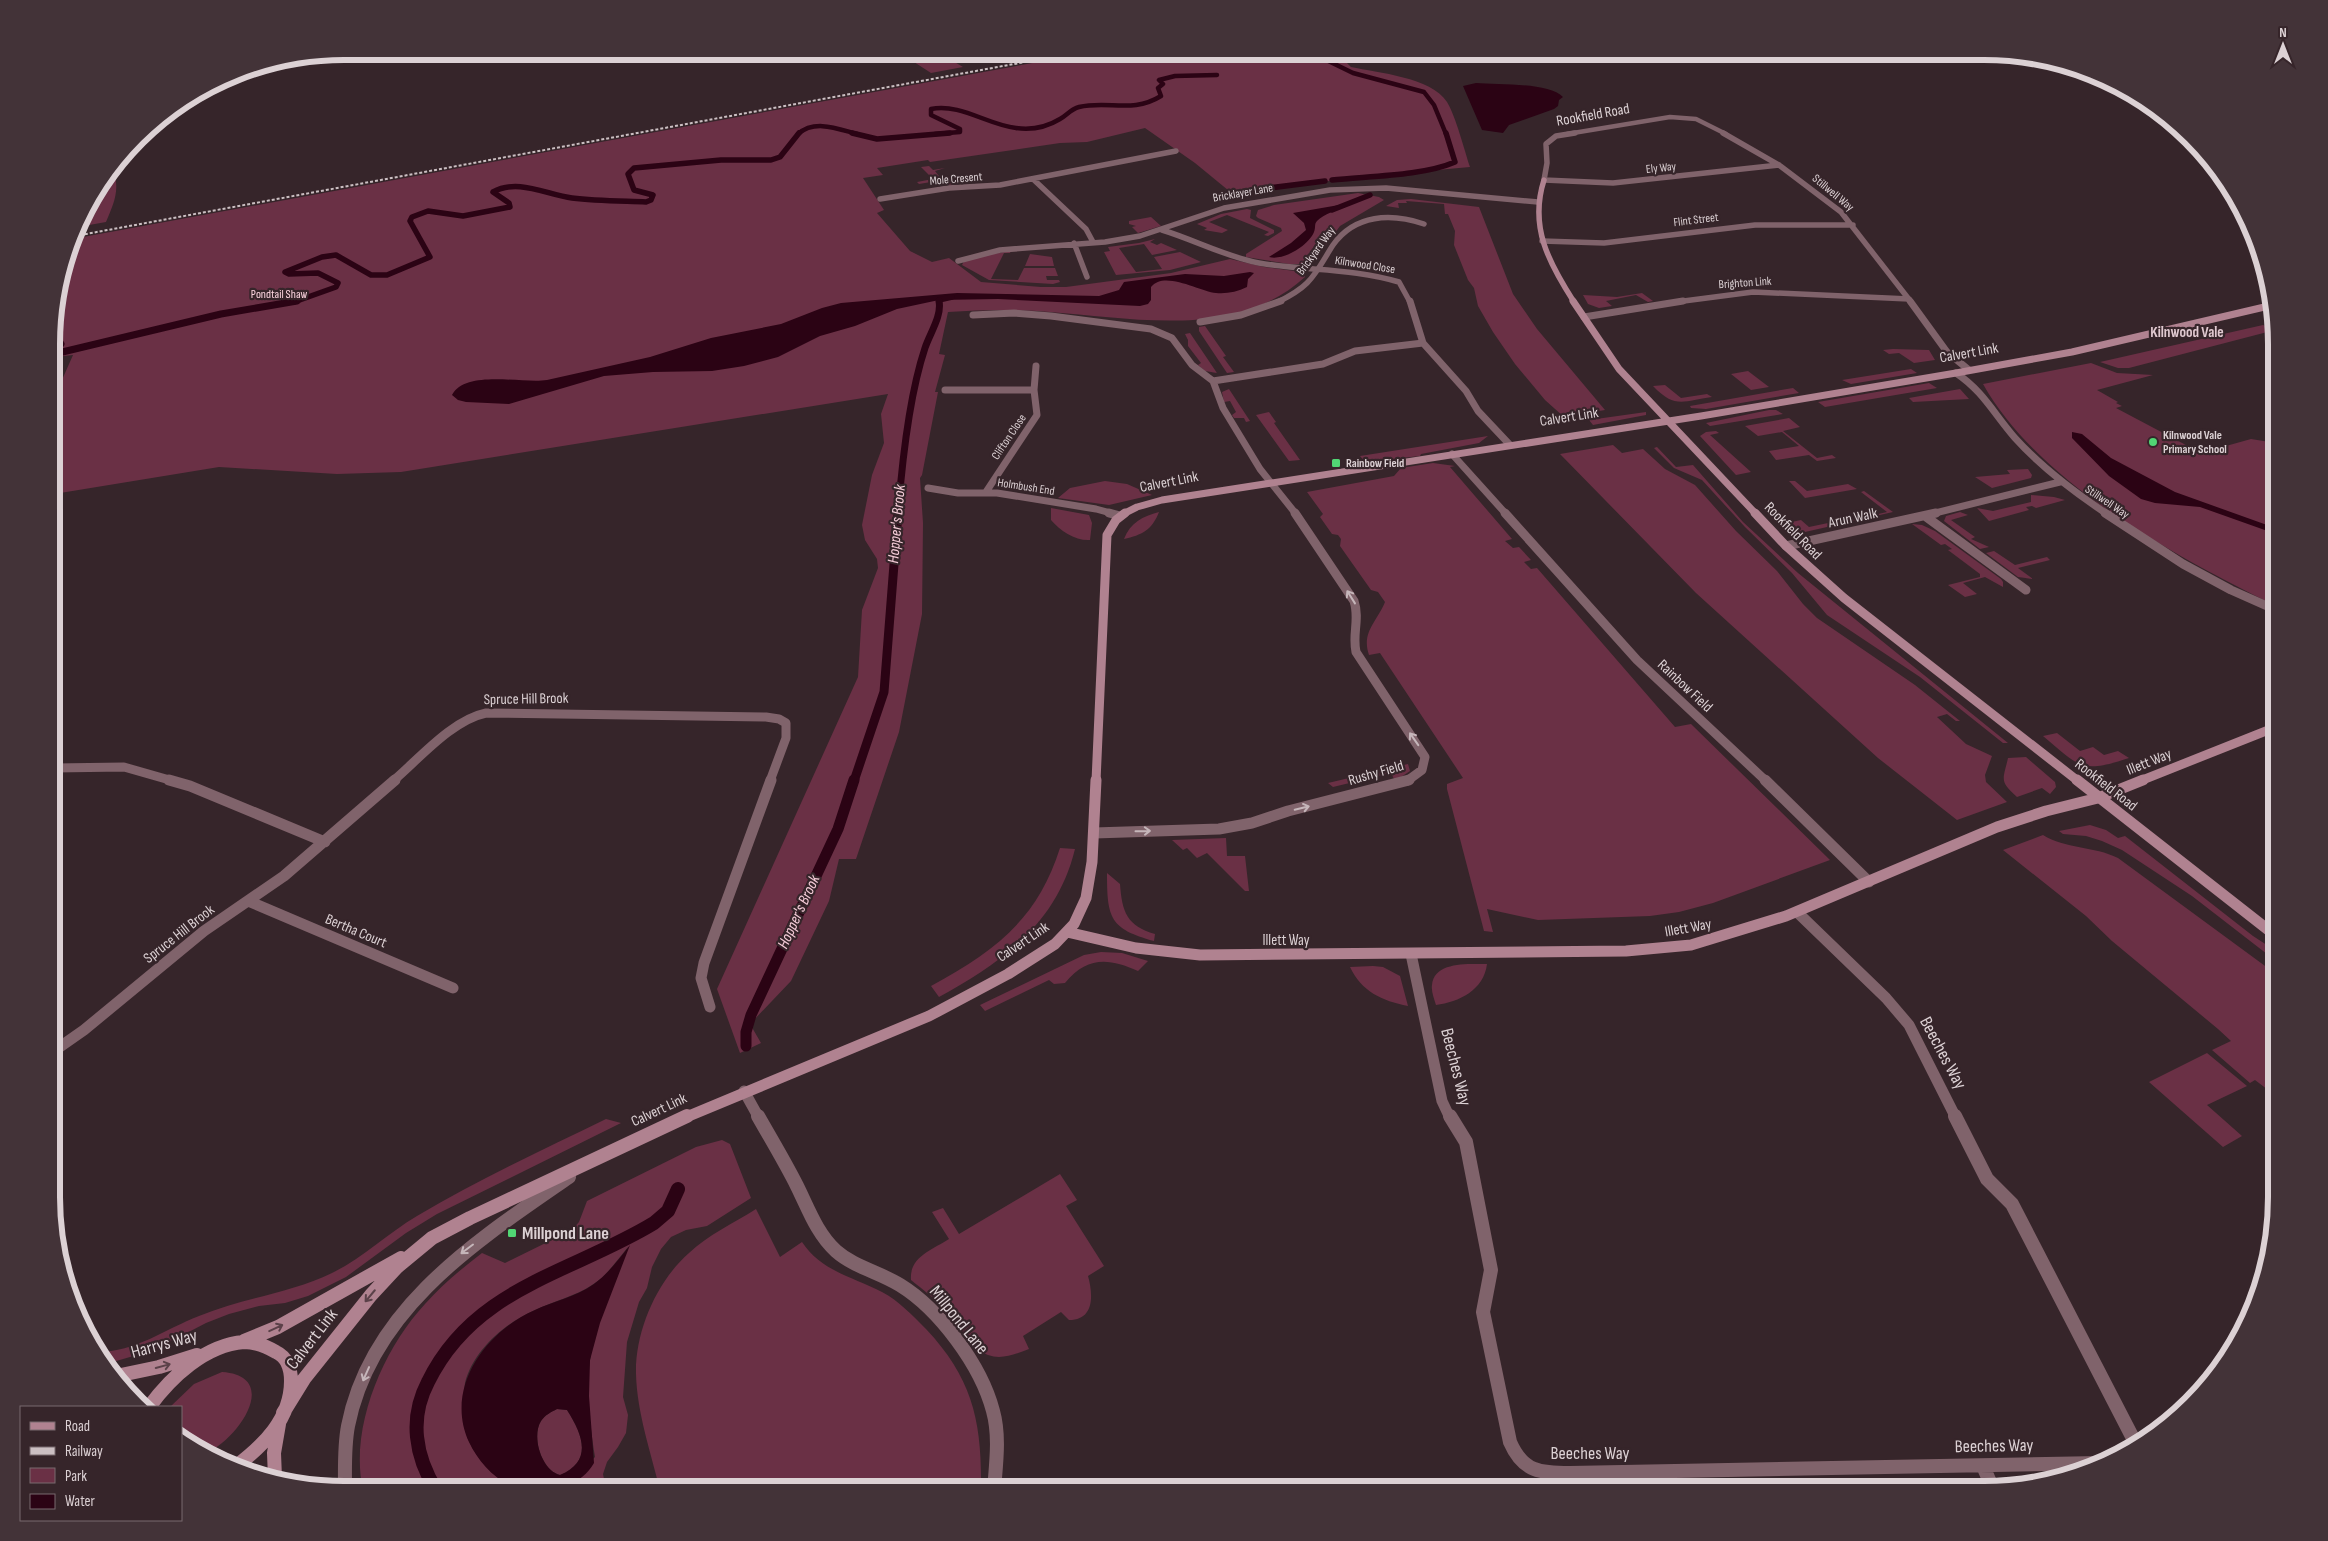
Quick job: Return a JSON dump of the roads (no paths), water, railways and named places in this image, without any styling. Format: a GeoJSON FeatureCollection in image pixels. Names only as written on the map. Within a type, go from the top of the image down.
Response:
{"type":"FeatureCollection","features":[{"type":"Feature","properties":{"kind":"street","name":"Stillwell Way"},"geometry":{"type":"LineString","coordinates":[[1688,117],[1714,128],[1780,165],[1836,208],[1853,226],[1949,355],[1969,370]]}},
{"type":"Feature","properties":{"kind":"street","name":"Rookfield Road"},"geometry":{"type":"LineString","coordinates":[[1688,117],[1661,118],[1556,136],[1546,144],[1547,163],[1538,202],[1538,217],[1547,258],[1619,368],[1786,546],[1844,598],[2268,930]]}},
{"type":"Feature","properties":{"kind":"street","name":"Mole Cresent"},"geometry":{"type":"LineString","coordinates":[[880,199],[949,188],[995,186],[1176,151]]}},
{"type":"Feature","properties":{"kind":"street","name":"Ely Way"},"geometry":{"type":"LineString","coordinates":[[1544,180],[1613,183],[1780,165]]}},
{"type":"Feature","properties":{"kind":"street"},"geometry":{"type":"LineString","coordinates":[[1033,179],[1086,229],[1094,242]]}},
{"type":"Feature","properties":{"kind":"street","name":"Bricklayer Lane"},"geometry":{"type":"LineString","coordinates":[[958,261],[1005,248],[1128,239],[1162,230],[1196,215],[1220,208],[1341,188],[1391,189],[1538,202]]}},
{"type":"Feature","properties":{"kind":"street","name":"Brickyard Way"},"geometry":{"type":"LineString","coordinates":[[1200,322],[1234,316],[1271,305],[1303,287],[1345,230],[1357,222],[1369,218],[1384,218],[1424,224]]}},
{"type":"Feature","properties":{"kind":"street","name":"Flint Street"},"geometry":{"type":"LineString","coordinates":[[1542,241],[1604,243],[1755,225],[1853,226]]}},
{"type":"Feature","properties":{"kind":"street","name":"Kilnwood Close"},"geometry":{"type":"LineString","coordinates":[[1162,230],[1230,257],[1270,265],[1367,274],[1399,282],[1406,288],[1423,343],[1466,391],[1478,411],[1510,445]]}},
{"type":"Feature","properties":{"kind":"street"},"geometry":{"type":"LineString","coordinates":[[1074,243],[1087,277]]}},
{"type":"Feature","properties":{"kind":"street","name":"Brighton Link"},"geometry":{"type":"LineString","coordinates":[[1584,317],[1752,292],[1909,299]]}},
{"type":"Feature","properties":{"kind":"street","name":"Calvert Link"},"geometry":{"type":"LineString","coordinates":[[227,1346],[278,1327],[470,1218],[744,1091],[929,1016],[1030,961],[1055,944],[1082,912],[1086,898],[1094,833],[1098,697],[1107,535],[1120,516],[1136,506],[1452,454],[1701,416],[1956,373],[2072,352],[2266,307]]}},
{"type":"Feature","properties":{"kind":"street"},"geometry":{"type":"LineString","coordinates":[[973,314],[1032,314],[1151,329],[1172,338],[1192,365],[1213,381],[1222,408],[1260,469],[1273,483]]}},
{"type":"Feature","properties":{"kind":"street"},"geometry":{"type":"LineString","coordinates":[[1213,381],[1323,364],[1355,351],[1423,343]]}},
{"type":"Feature","properties":{"kind":"street","name":"Clifton Close"},"geometry":{"type":"LineString","coordinates":[[986,492],[1037,415],[1034,390],[1036,366]]}},
{"type":"Feature","properties":{"kind":"street","name":"Stillwell Way"},"geometry":{"type":"LineString","coordinates":[[1956,373],[1973,384],[2012,435],[2060,482],[2182,564],[2222,586],[2268,606]]}},
{"type":"Feature","properties":{"kind":"street","name":"Clifton Close"},"geometry":{"type":"LineString","coordinates":[[945,390],[1034,390]]}},
{"type":"Feature","properties":{"kind":"street","name":"Rainbow Field"},"geometry":{"type":"LineString","coordinates":[[1452,454],[1637,660],[1727,743],[1869,882]]}},
{"type":"Feature","properties":{"kind":"street","name":"Arun Walk"},"geometry":{"type":"LineString","coordinates":[[1786,546],[1925,516],[2060,482]]}},
{"type":"Feature","properties":{"kind":"street","name":"Rushy Field"},"geometry":{"type":"LineString","coordinates":[[1094,833],[1219,830],[1406,782],[1423,770],[1425,757],[1356,652],[1353,643],[1359,617],[1354,601],[1273,483]]}},
{"type":"Feature","properties":{"kind":"street","name":"Holmbush End"},"geometry":{"type":"LineString","coordinates":[[928,488],[958,493],[986,492],[1096,509],[1120,516]]}},
{"type":"Feature","properties":{"kind":"street"},"geometry":{"type":"LineString","coordinates":[[1925,516],[2026,590]]}},
{"type":"Feature","properties":{"kind":"street","name":"Spruce Hill Brook"},"geometry":{"type":"LineString","coordinates":[[60,1048],[204,931],[284,876],[459,724],[478,714],[617,714],[779,719],[787,728],[786,738],[704,963],[701,978],[710,1007]]}},
{"type":"Feature","properties":{"kind":"street","name":"Illett Way"},"geometry":{"type":"LineString","coordinates":[[1067,932],[1136,948],[1182,954],[1411,954],[1626,950],[1678,947],[1713,940],[1797,912],[1997,827],[2046,811],[2098,798],[2268,730]]}},
{"type":"Feature","properties":{"kind":"street"},"geometry":{"type":"LineString","coordinates":[[60,768],[124,767],[190,786],[324,842]]}},
{"type":"Feature","properties":{"kind":"street","name":"Bertha Court"},"geometry":{"type":"LineString","coordinates":[[248,901],[453,988]]}},
{"type":"Feature","properties":{"kind":"street","name":"Beeches Way"},"geometry":{"type":"LineString","coordinates":[[1797,912],[1886,998],[1908,1025],[1987,1179],[2012,1204],[2133,1439]]}},
{"type":"Feature","properties":{"kind":"street","name":"Beeches Way"},"geometry":{"type":"LineString","coordinates":[[1411,954],[1442,1101],[1447,1115],[1466,1142],[1491,1270],[1490,1286],[1482,1302],[1483,1312],[1510,1442],[1520,1463],[1536,1471],[1557,1474],[2081,1463]]}},
{"type":"Feature","properties":{"kind":"street","name":"Millpond Lane"},"geometry":{"type":"LineString","coordinates":[[744,1091],[829,1243],[852,1262],[888,1278],[913,1294],[946,1329],[974,1368],[987,1394],[996,1426],[995,1481]]}},
{"type":"Feature","properties":{"kind":"street"},"geometry":{"type":"LineString","coordinates":[[344,1481],[346,1440],[350,1416],[358,1392],[384,1339],[411,1301],[450,1262],[589,1163]]}},
{"type":"Feature","properties":{"kind":"street","name":"Calvert Link"},"geometry":{"type":"LineString","coordinates":[[242,1462],[262,1445],[304,1379],[352,1318],[387,1277],[417,1249]]}},
{"type":"Feature","properties":{"kind":"street"},"geometry":{"type":"LineString","coordinates":[[151,1405],[166,1384],[180,1372],[203,1356],[227,1346],[239,1343],[264,1345],[280,1353],[289,1369],[291,1382],[289,1398],[282,1416],[274,1453],[274,1472]]}},
{"type":"Feature","properties":{"kind":"street","name":"Harrys Way"},"geometry":{"type":"LineString","coordinates":[[123,1375],[159,1367],[227,1346]]}},
{"type":"Feature","properties":{"kind":"street"},"geometry":{"type":"LineString","coordinates":[[1983,1466],[1989,1481]]}},
{"type":"Feature","properties":{"kind":"water"},"geometry":{"type":"Polygon","coordinates":[[[1476,83],[1535,87],[1556,92],[1563,97],[1554,109],[1509,125],[1503,133],[1482,130],[1463,86],[1476,83]]]}},
{"type":"Feature","properties":{"kind":"water"},"geometry":{"type":"Polygon","coordinates":[[[1339,205],[1345,207],[1327,214],[1317,221],[1314,232],[1302,247],[1282,257],[1269,257],[1291,243],[1306,230],[1304,223],[1293,213],[1339,205]]]}},
{"type":"Feature","properties":{"kind":"water"},"geometry":{"type":"Polygon","coordinates":[[[1254,273],[1248,279],[1247,287],[1228,293],[1216,293],[1173,281],[1164,280],[1157,282],[1151,287],[1151,300],[1148,304],[1140,306],[998,299],[939,300],[897,309],[855,326],[820,336],[778,357],[744,366],[712,371],[653,372],[604,376],[509,404],[466,402],[458,400],[452,395],[459,387],[469,382],[495,379],[547,380],[650,357],[711,338],[781,324],[822,308],[841,303],[957,293],[1099,296],[1119,290],[1124,282],[1185,274],[1224,276],[1254,273]]]}},
{"type":"Feature","properties":{"kind":"water"},"geometry":{"type":"Polygon","coordinates":[[[2072,432],[2082,434],[2111,458],[2175,492],[2267,525],[2268,531],[2200,507],[2155,503],[2141,499],[2109,476],[2072,438],[2072,432]]]}},
{"type":"Feature","properties":{"kind":"water"},"geometry":{"type":"Polygon","coordinates":[[[630,1245],[600,1323],[590,1360],[589,1396],[594,1463],[576,1481],[502,1481],[487,1468],[477,1456],[469,1442],[463,1422],[462,1402],[466,1382],[474,1364],[500,1332],[517,1319],[587,1288],[604,1276],[630,1245]],[[557,1409],[546,1415],[538,1428],[538,1444],[543,1460],[548,1467],[560,1475],[570,1469],[581,1455],[581,1438],[567,1410],[557,1409]]]}},
{"type":"Feature","properties":{"kind":"waterway","name":"Hopper's Brook"},"geometry":{"type":"LineString","coordinates":[[1326,60],[1353,73],[1424,92],[1434,105],[1446,134]]}},
{"type":"Feature","properties":{"kind":"waterway"},"geometry":{"type":"LineString","coordinates":[[935,134],[960,132],[960,129],[931,115],[931,109],[953,109],[1005,126],[1022,129],[1033,128],[1055,122],[1079,107],[1090,105],[1130,106],[1150,101],[1161,96],[1158,88],[1163,84],[1159,80],[1175,76],[1217,75]]}},
{"type":"Feature","properties":{"kind":"waterway"},"geometry":{"type":"LineString","coordinates":[[798,134],[805,129],[819,126],[857,134]]}},
{"type":"Feature","properties":{"kind":"waterway"},"geometry":{"type":"LineString","coordinates":[[852,133],[877,139],[950,133]]}},
{"type":"Feature","properties":{"kind":"waterway","name":"Hopper's Brook"},"geometry":{"type":"LineString","coordinates":[[1332,180],[1412,173],[1442,167],[1455,162],[1446,133]]}},
{"type":"Feature","properties":{"kind":"waterway"},"geometry":{"type":"LineString","coordinates":[[297,301],[336,287],[338,283],[318,273],[289,274],[285,272],[322,257],[336,255],[371,275],[387,275],[430,257],[410,221],[412,217],[428,211],[463,216],[510,207],[509,203],[493,192],[512,187],[522,187],[572,198],[646,202],[651,200],[653,195],[634,190],[628,174],[634,168],[721,160],[771,160],[780,157],[798,134]]}},
{"type":"Feature","properties":{"kind":"waterway","name":"Hopper's Brook"},"geometry":{"type":"LineString","coordinates":[[1261,189],[1325,181]]}},
{"type":"Feature","properties":{"kind":"waterway","name":"Hopper's Brook"},"geometry":{"type":"LineString","coordinates":[[1332,210],[1370,195]]}},
{"type":"Feature","properties":{"kind":"waterway","name":"Hopper's Brook"},"geometry":{"type":"LineString","coordinates":[[898,514],[910,408],[919,367],[939,313],[939,300],[952,297]]}},
{"type":"Feature","properties":{"kind":"waterway"},"geometry":{"type":"LineString","coordinates":[[60,353],[221,314],[297,301]]}},
{"type":"Feature","properties":{"kind":"waterway","name":"Hopper's Brook"},"geometry":{"type":"LineString","coordinates":[[854,781],[884,692],[898,513]]}},
{"type":"Feature","properties":{"kind":"waterway","name":"Hopper's Brook"},"geometry":{"type":"LineString","coordinates":[[746,1046],[746,1032],[751,1015],[838,829],[854,780]]}},
{"type":"Feature","properties":{"kind":"waterway"},"geometry":{"type":"LineString","coordinates":[[431,1481],[419,1450],[417,1437],[418,1409],[428,1382],[448,1350],[471,1324],[498,1303],[559,1270],[654,1223],[668,1211],[678,1189]]}},
{"type":"Feature","properties":{"kind":"railway"},"geometry":{"type":"LineString","coordinates":[[82,235],[1036,60]]}},
{"type":"Feature","properties":{"kind":"place","name":"Kilnwood Vale Primary School"},"geometry":{"type":"Point","coordinates":[2153,442]}},
{"type":"Feature","properties":{"kind":"place","name":"Rainbow Field"},"geometry":{"type":"Point","coordinates":[1336,463]}},
{"type":"Feature","properties":{"kind":"place","name":"Millpond Lane"},"geometry":{"type":"Point","coordinates":[512,1233]}},
{"type":"Feature","properties":{"kind":"district","name":"Kilnwood Vale"},"geometry":{"type":"Point","coordinates":[2187,332]}},
{"type":"Feature","properties":{"kind":"park label","name":"Pondtail Shaw"},"geometry":{"type":"Point","coordinates":[279,294]}}]}
